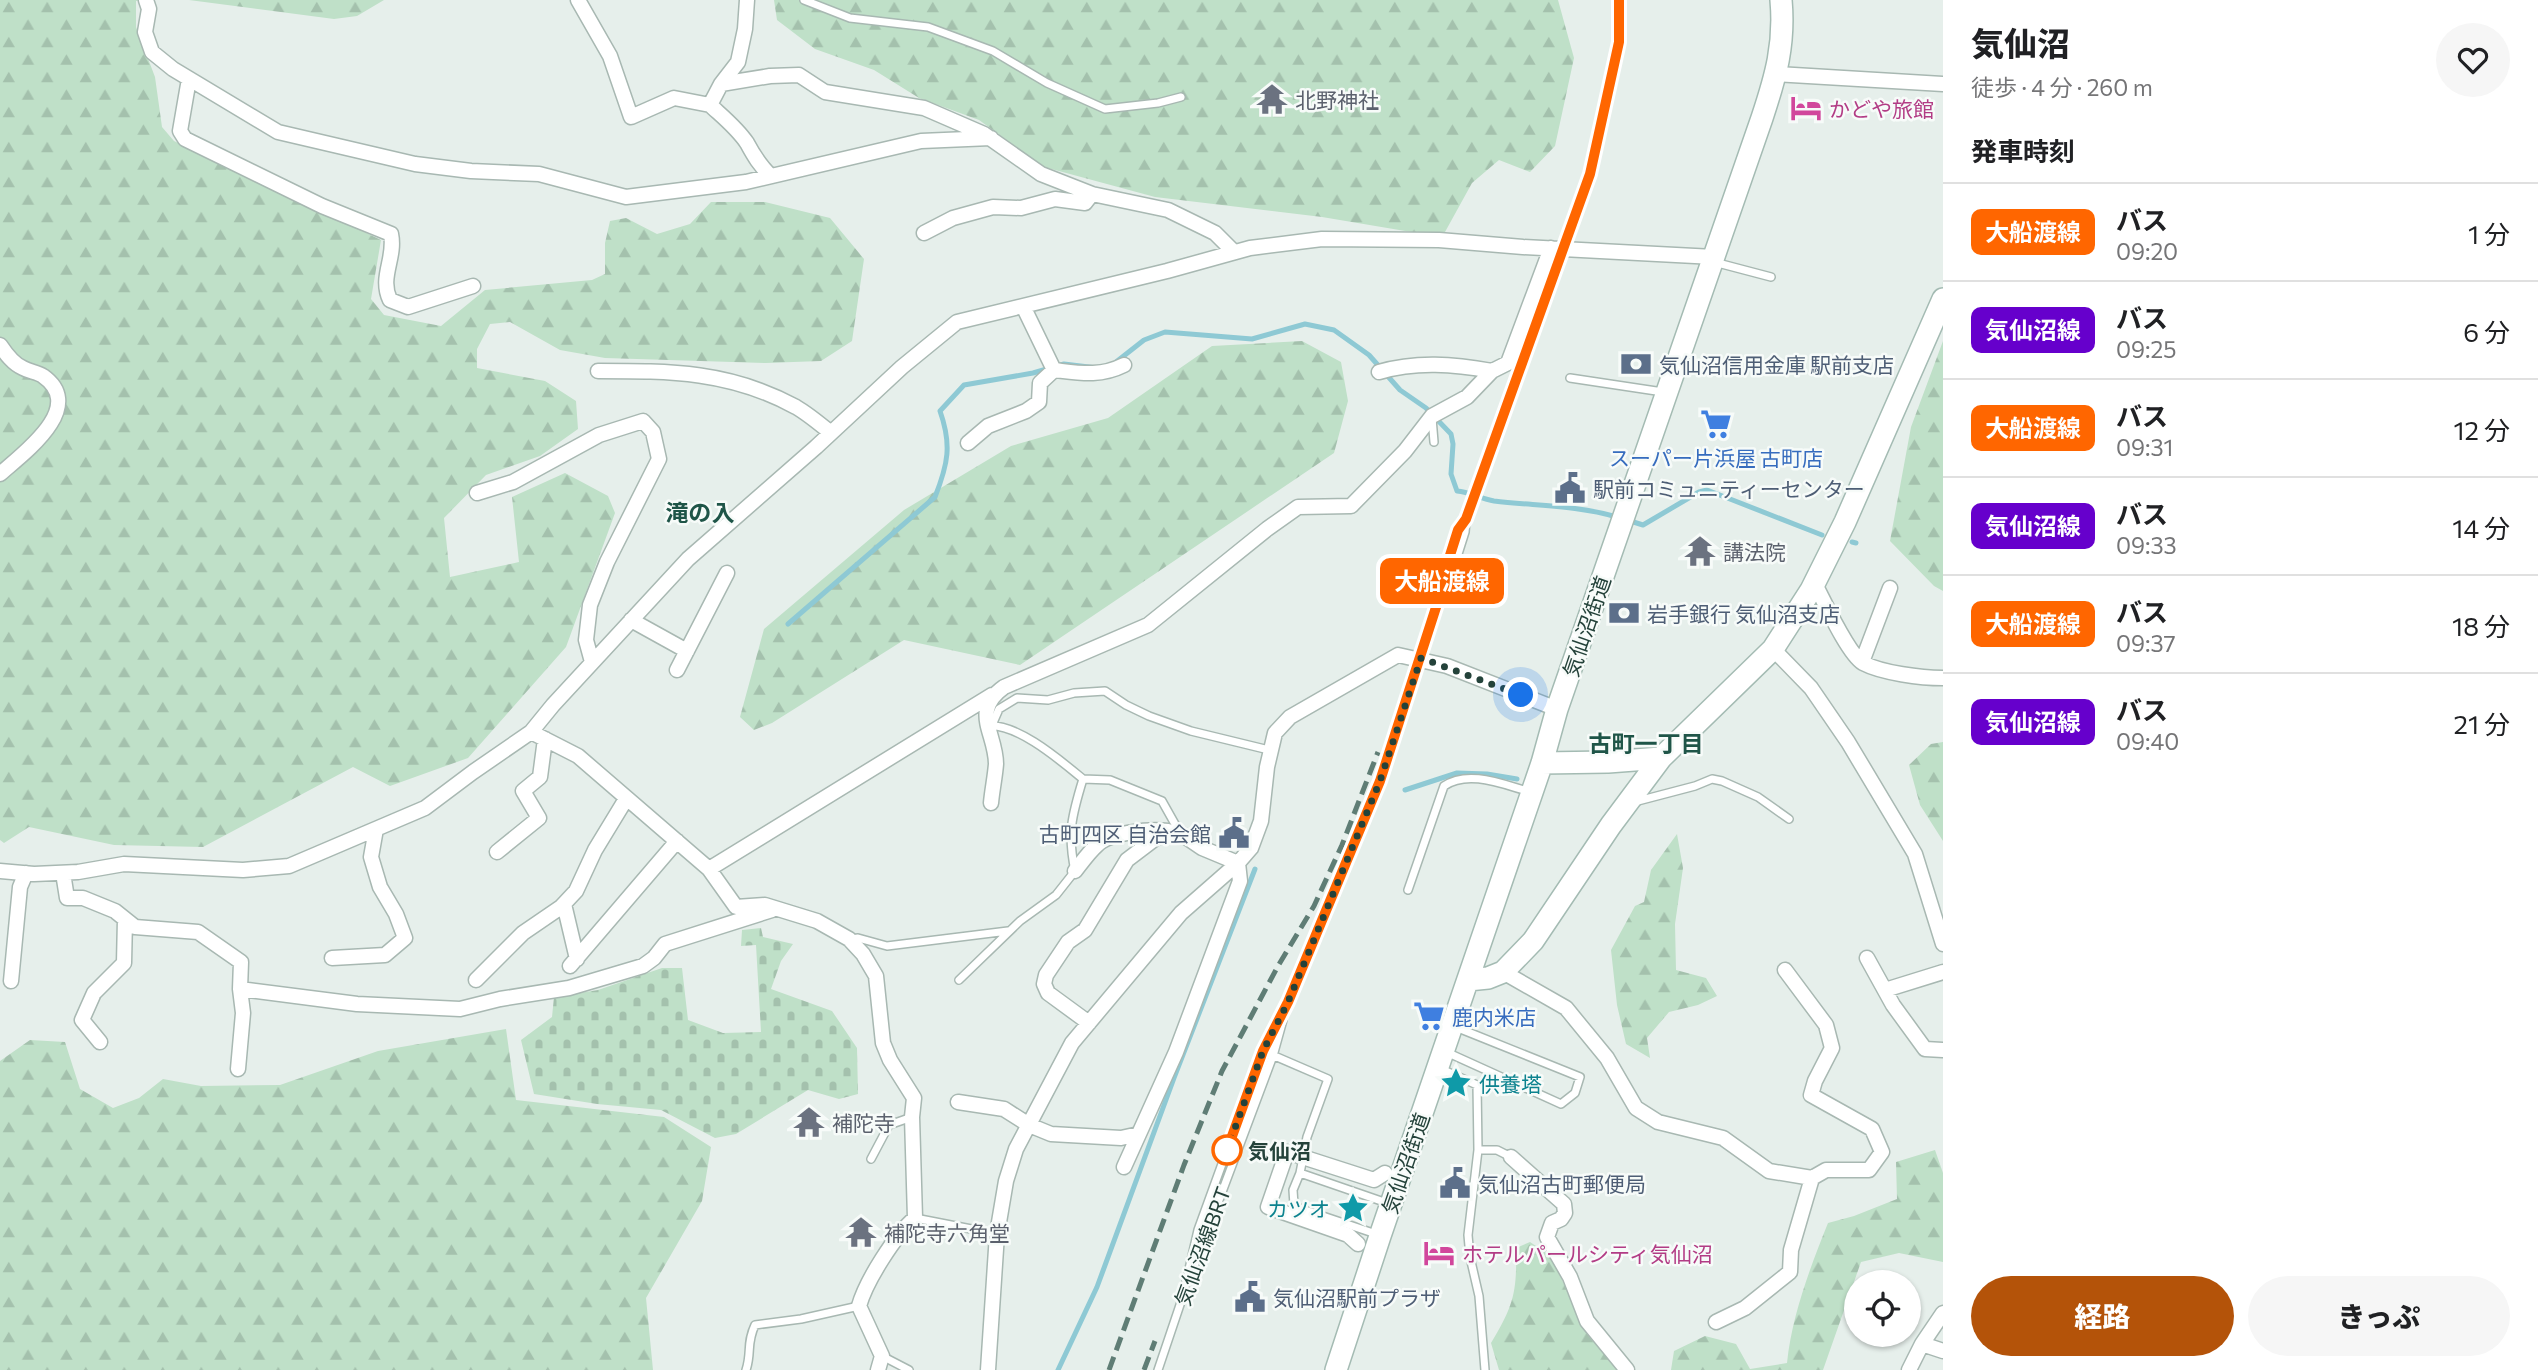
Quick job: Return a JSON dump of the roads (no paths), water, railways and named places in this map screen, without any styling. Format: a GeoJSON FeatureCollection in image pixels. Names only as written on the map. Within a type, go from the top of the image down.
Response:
{"type":"FeatureCollection","features":[{"type":"Feature","properties":{"kind":"street"},"geometry":{"type":"LineString","coordinates":[[146,0],[149,9],[145,32],[152,52],[173,69],[278,132],[415,164],[471,171],[539,174],[626,197],[676,193],[771,176],[921,141],[991,138]]}},
{"type":"Feature","properties":{"kind":"street"},"geometry":{"type":"LineString","coordinates":[[578,0],[610,55],[631,117],[674,98],[710,105],[731,123],[757,162],[771,176]]}},
{"type":"Feature","properties":{"kind":"street"},"geometry":{"type":"LineString","coordinates":[[710,105],[721,84],[738,62],[745,29],[747,0]]}},
{"type":"Feature","properties":{"kind":"street","name":"気仙沼街道"},"geometry":{"type":"LineString","coordinates":[[1336,1370],[1532,793],[1557,709],[1776,74],[1784,28],[1781,0]]}},
{"type":"Feature","properties":{"kind":"street"},"geometry":{"type":"LineString","coordinates":[[1776,74],[1943,84]]}},
{"type":"Feature","properties":{"kind":"street"},"geometry":{"type":"LineString","coordinates":[[721,84],[770,76],[799,75],[825,92],[924,108],[991,138],[1041,174],[1092,194],[1168,210],[1215,233],[1234,253]]}},
{"type":"Feature","properties":{"kind":"street"},"geometry":{"type":"LineString","coordinates":[[190,79],[180,131],[185,139],[322,206],[391,234],[393,244],[384,288],[390,300],[408,307],[473,286]]}},
{"type":"Feature","properties":{"kind":"street"},"geometry":{"type":"LineString","coordinates":[[924,233],[953,218],[993,207],[1021,208],[1055,199],[1085,203],[1092,194]]}},
{"type":"Feature","properties":{"kind":"street"},"geometry":{"type":"LineString","coordinates":[[0,871],[63,873],[124,864],[243,870],[289,866],[425,808],[473,772],[538,735],[592,662],[688,559],[902,367],[957,322],[1250,248],[1322,239],[1439,240],[1714,259]]}},
{"type":"Feature","properties":{"kind":"street"},"geometry":{"type":"LineString","coordinates":[[709,869],[1004,687],[1148,625],[1298,507],[1351,506],[1405,451],[1437,412],[1467,397],[1492,371],[1508,363],[1557,248]]}},
{"type":"Feature","properties":{"kind":"street"},"geometry":{"type":"LineString","coordinates":[[1468,980],[1488,978],[1503,972],[1533,941],[1626,804],[1661,758],[1773,649],[1815,584],[1943,299]]}},
{"type":"Feature","properties":{"kind":"street"},"geometry":{"type":"LineString","coordinates":[[1023,306],[1052,367]]}},
{"type":"Feature","properties":{"kind":"street"},"geometry":{"type":"LineString","coordinates":[[0,345],[21,368],[40,374],[56,386],[60,400],[53,420],[34,445],[0,474]]}},
{"type":"Feature","properties":{"kind":"street"},"geometry":{"type":"LineString","coordinates":[[1379,372],[1398,366],[1455,364],[1492,371]]}},
{"type":"Feature","properties":{"kind":"street"},"geometry":{"type":"LineString","coordinates":[[1052,367],[1095,375],[1111,372],[1124,365]]}},
{"type":"Feature","properties":{"kind":"street"},"geometry":{"type":"LineString","coordinates":[[968,443],[988,426],[1026,411],[1039,402],[1040,383],[1052,367]]}},
{"type":"Feature","properties":{"kind":"street"},"geometry":{"type":"LineString","coordinates":[[598,371],[703,374],[745,385],[797,408],[831,433]]}},
{"type":"Feature","properties":{"kind":"street"},"geometry":{"type":"LineString","coordinates":[[477,493],[513,482],[599,435],[643,421],[653,432],[659,459],[607,562],[590,605],[586,640],[592,662]]}},
{"type":"Feature","properties":{"kind":"street"},"geometry":{"type":"LineString","coordinates":[[677,670],[727,573]]}},
{"type":"Feature","properties":{"kind":"street"},"geometry":{"type":"LineString","coordinates":[[1815,584],[1850,649],[1862,662],[1907,676],[1943,678]]}},
{"type":"Feature","properties":{"kind":"street"},"geometry":{"type":"LineString","coordinates":[[1862,662],[1890,588]]}},
{"type":"Feature","properties":{"kind":"street"},"geometry":{"type":"LineString","coordinates":[[631,620],[687,651]]}},
{"type":"Feature","properties":{"kind":"street"},"geometry":{"type":"LineString","coordinates":[[1773,649],[1811,688],[1848,742],[1914,855],[1943,944]]}},
{"type":"Feature","properties":{"kind":"street"},"geometry":{"type":"LineString","coordinates":[[988,1370],[998,1234],[1006,1181],[1016,1149],[1072,1043],[1181,913],[1238,863],[1251,848],[1261,821],[1269,750],[1275,733],[1296,713],[1398,655],[1421,658],[1557,709]]}},
{"type":"Feature","properties":{"kind":"street"},"geometry":{"type":"LineString","coordinates":[[991,803],[996,761],[987,705],[992,695]]}},
{"type":"Feature","properties":{"kind":"street"},"geometry":{"type":"LineString","coordinates":[[538,735],[578,756],[677,841],[709,869],[736,907],[765,905],[817,921],[849,939],[863,954],[876,976],[883,1043],[890,1060],[914,1098],[912,1117],[915,1218],[905,1227],[863,1291],[859,1306],[880,1363]]}},
{"type":"Feature","properties":{"kind":"street"},"geometry":{"type":"LineString","coordinates":[[497,852],[539,818],[523,791],[540,777],[538,735]]}},
{"type":"Feature","properties":{"kind":"street"},"geometry":{"type":"LineString","coordinates":[[1542,763],[1661,758]]}},
{"type":"Feature","properties":{"kind":"street"},"geometry":{"type":"LineString","coordinates":[[476,980],[523,933],[564,904],[576,891],[595,850],[626,799]]}},
{"type":"Feature","properties":{"kind":"street"},"geometry":{"type":"LineString","coordinates":[[332,958],[385,955],[405,938],[396,914],[380,887],[371,857],[376,829]]}},
{"type":"Feature","properties":{"kind":"street"},"geometry":{"type":"LineString","coordinates":[[1074,870],[1099,842],[1123,834],[1156,830],[1180,833],[1202,848],[1238,863]]}},
{"type":"Feature","properties":{"kind":"street"},"geometry":{"type":"LineString","coordinates":[[1089,1023],[1048,993],[1044,984],[1045,975],[1068,942],[1085,930],[1128,860],[1156,838],[1180,833]]}},
{"type":"Feature","properties":{"kind":"street"},"geometry":{"type":"LineString","coordinates":[[564,904],[574,962],[677,841]]}},
{"type":"Feature","properties":{"kind":"street"},"geometry":{"type":"LineString","coordinates":[[1124,1167],[1176,1052],[1240,881],[1238,863]]}},
{"type":"Feature","properties":{"kind":"street"},"geometry":{"type":"LineString","coordinates":[[11,981],[20,887],[26,873]]}},
{"type":"Feature","properties":{"kind":"street"},"geometry":{"type":"LineString","coordinates":[[63,873],[67,898],[83,898],[115,911],[135,927],[198,932],[241,962],[243,1013],[238,1069]]}},
{"type":"Feature","properties":{"kind":"street"},"geometry":{"type":"LineString","coordinates":[[240,989],[357,1004],[460,1009],[500,999],[569,988],[643,966],[654,958],[665,944],[776,908]]}},
{"type":"Feature","properties":{"kind":"street"},"geometry":{"type":"LineString","coordinates":[[100,1042],[82,1020],[94,993],[124,963],[125,919]]}},
{"type":"Feature","properties":{"kind":"street"},"geometry":{"type":"LineString","coordinates":[[1867,958],[1925,1049],[1943,1050]]}},
{"type":"Feature","properties":{"kind":"street"},"geometry":{"type":"LineString","coordinates":[[1503,972],[1566,1008],[1607,1058],[1636,1108],[1658,1122],[1723,1138],[1769,1171],[1812,1178],[1826,1170],[1869,1170],[1882,1152],[1872,1129],[1811,1095],[1815,1080],[1832,1048],[1826,1026],[1785,970]]}},
{"type":"Feature","properties":{"kind":"street"},"geometry":{"type":"LineString","coordinates":[[1885,990],[1943,972]]}},
{"type":"Feature","properties":{"kind":"street"},"geometry":{"type":"LineString","coordinates":[[958,1102],[1004,1109],[1029,1125],[1051,1134],[1121,1138],[1139,1134]]}},
{"type":"Feature","properties":{"kind":"street"},"geometry":{"type":"LineString","coordinates":[[1358,1244],[1348,1235],[1268,1207],[1287,1152],[1374,1180],[1385,1173]]}},
{"type":"Feature","properties":{"kind":"street"},"geometry":{"type":"LineString","coordinates":[[1511,1157],[1564,1205],[1565,1213],[1561,1219],[1552,1223],[1547,1237],[1570,1277],[1587,1321],[1627,1370]]}},
{"type":"Feature","properties":{"kind":"street"},"geometry":{"type":"LineString","coordinates":[[1716,1322],[1745,1308],[1790,1272],[1791,1250],[1812,1178]]}},
{"type":"Feature","properties":{"kind":"street"},"geometry":{"type":"LineString","coordinates":[[1909,1370],[1922,1344],[1943,1313]]}},
{"type":"Feature","properties":{"kind":"street"},"geometry":{"type":"LineString","coordinates":[[1922,1344],[1943,1351]]}},
{"type":"Feature","properties":{"kind":"lane"},"geometry":{"type":"LineString","coordinates":[[804,0],[850,18],[928,27],[993,51],[1047,83],[1105,109],[1158,103],[1181,97]]}},
{"type":"Feature","properties":{"kind":"lane"},"geometry":{"type":"LineString","coordinates":[[1183,1295],[1198,1230],[1263,1051],[1288,1002],[1380,781],[1439,598],[1446,592],[1465,532],[1470,506],[1557,248],[1590,174],[1619,42],[1619,0]]}},
{"type":"Feature","properties":{"kind":"lane"},"geometry":{"type":"LineString","coordinates":[[1714,259],[1771,277]]}},
{"type":"Feature","properties":{"kind":"lane"},"geometry":{"type":"LineString","coordinates":[[1570,378],[1667,393]]}},
{"type":"Feature","properties":{"kind":"lane"},"geometry":{"type":"LineString","coordinates":[[1434,442],[1437,412]]}},
{"type":"Feature","properties":{"kind":"lane"},"geometry":{"type":"LineString","coordinates":[[1180,833],[1162,802],[1110,779],[1083,779],[1042,747],[1010,730],[989,726],[999,709],[1017,698],[1048,699],[1105,691],[1149,716],[1191,731],[1269,750]]}},
{"type":"Feature","properties":{"kind":"lane"},"geometry":{"type":"LineString","coordinates":[[1408,890],[1444,786],[1455,778],[1482,778],[1532,793]]}},
{"type":"Feature","properties":{"kind":"lane"},"geometry":{"type":"LineString","coordinates":[[959,980],[1009,931],[1056,895],[1074,870],[1069,843],[1074,807],[1083,779]]}},
{"type":"Feature","properties":{"kind":"lane"},"geometry":{"type":"LineString","coordinates":[[1626,804],[1712,779],[1758,797],[1789,819]]}},
{"type":"Feature","properties":{"kind":"lane"},"geometry":{"type":"LineString","coordinates":[[849,939],[858,938],[887,946],[1009,931]]}},
{"type":"Feature","properties":{"kind":"lane","name":"気仙沼線BRT"},"geometry":{"type":"LineString","coordinates":[[1158,1370],[1183,1295],[1273,1056],[1288,1002]]}},
{"type":"Feature","properties":{"kind":"lane"},"geometry":{"type":"LineString","coordinates":[[1441,1059],[1561,1104],[1575,1093],[1580,1077],[1452,1026]]}},
{"type":"Feature","properties":{"kind":"lane"},"geometry":{"type":"LineString","coordinates":[[1263,1051],[1328,1079],[1307,1137],[1300,1173],[1293,1190],[1294,1205],[1380,1236]]}},
{"type":"Feature","properties":{"kind":"lane"},"geometry":{"type":"LineString","coordinates":[[1441,1059],[1477,1085],[1478,1150],[1468,1235],[1479,1296],[1485,1370]]}},
{"type":"Feature","properties":{"kind":"lane"},"geometry":{"type":"LineString","coordinates":[[871,1159],[889,1125],[912,1117]]}},
{"type":"Feature","properties":{"kind":"lane"},"geometry":{"type":"LineString","coordinates":[[1478,1150],[1497,1150],[1511,1157]]}},
{"type":"Feature","properties":{"kind":"lane"},"geometry":{"type":"LineString","coordinates":[[1300,1173],[1391,1204]]}},
{"type":"Feature","properties":{"kind":"lane"},"geometry":{"type":"LineString","coordinates":[[915,1218],[998,1234]]}},
{"type":"Feature","properties":{"kind":"lane"},"geometry":{"type":"LineString","coordinates":[[746,1370],[750,1359],[747,1340],[755,1325],[802,1319],[859,1306]]}},
{"type":"Feature","properties":{"kind":"lane"},"geometry":{"type":"LineString","coordinates":[[880,1363],[909,1370]]}},
{"type":"Feature","properties":{"kind":"waterway"},"geometry":{"type":"LineString","coordinates":[[1116,362],[1144,340],[1165,332],[1252,339],[1305,324],[1334,330],[1369,355],[1400,390],[1426,408],[1451,434],[1451,474],[1457,491],[1494,501],[1571,508],[1617,517]]}},
{"type":"Feature","properties":{"kind":"waterway"},"geometry":{"type":"LineString","coordinates":[[788,624],[935,497],[947,454],[946,434],[940,411],[964,385],[1033,373],[1064,364],[1097,368]]}},
{"type":"Feature","properties":{"kind":"waterway"},"geometry":{"type":"LineString","coordinates":[[1627,520],[1643,525],[1707,490],[1822,535]]}},
{"type":"Feature","properties":{"kind":"waterway"},"geometry":{"type":"LineString","coordinates":[[1852,542],[1856,543]]}},
{"type":"Feature","properties":{"kind":"waterway"},"geometry":{"type":"LineString","coordinates":[[1405,790],[1457,773],[1517,779]]}},
{"type":"Feature","properties":{"kind":"waterway"},"geometry":{"type":"LineString","coordinates":[[1058,1370],[1097,1287],[1255,869]]}},
{"type":"Feature","properties":{"kind":"railway"},"geometry":{"type":"LineString","coordinates":[[1109,1370],[1184,1165],[1222,1071],[1278,966],[1314,906],[1342,845],[1378,752]]}},
{"type":"Feature","properties":{"kind":"railway"},"geometry":{"type":"LineString","coordinates":[[1144,1370],[1155,1341]]}},
{"type":"Feature","properties":{"kind":"place","name":"北野神社"},"geometry":{"type":"Point","coordinates":[1272,99]}},
{"type":"Feature","properties":{"kind":"place","name":"かどや旅館"},"geometry":{"type":"Point","coordinates":[1806,108]}},
{"type":"Feature","properties":{"kind":"place","name":"気仙沼信用金庫 駅前支店"},"geometry":{"type":"Point","coordinates":[1636,364]}},
{"type":"Feature","properties":{"kind":"place","name":"スーパー片浜屋 古町店"},"geometry":{"type":"Point","coordinates":[1716,424]}},
{"type":"Feature","properties":{"kind":"place","name":"駅前コミュニティーセンター"},"geometry":{"type":"Point","coordinates":[1570,488]}},
{"type":"Feature","properties":{"kind":"place","name":"講法院"},"geometry":{"type":"Point","coordinates":[1700,551]}},
{"type":"Feature","properties":{"kind":"place","name":"岩手銀行 気仙沼支店"},"geometry":{"type":"Point","coordinates":[1624,613]}},
{"type":"Feature","properties":{"kind":"place","name":"古町四区 自治会館"},"geometry":{"type":"Point","coordinates":[1234,833]}},
{"type":"Feature","properties":{"kind":"place","name":"鹿内米店"},"geometry":{"type":"Point","coordinates":[1429,1016]}},
{"type":"Feature","properties":{"kind":"place","name":"供養塔"},"geometry":{"type":"Point","coordinates":[1456,1083]}},
{"type":"Feature","properties":{"kind":"place","name":"補陀寺"},"geometry":{"type":"Point","coordinates":[809,1122]}},
{"type":"Feature","properties":{"kind":"place","name":"気仙沼"},"geometry":{"type":"Point","coordinates":[1227,1150]}},
{"type":"Feature","properties":{"kind":"place","name":"気仙沼古町郵便局"},"geometry":{"type":"Point","coordinates":[1455,1183]}},
{"type":"Feature","properties":{"kind":"place","name":"カツオ"},"geometry":{"type":"Point","coordinates":[1353,1208]}},
{"type":"Feature","properties":{"kind":"place","name":"補陀寺六角堂"},"geometry":{"type":"Point","coordinates":[861,1232]}},
{"type":"Feature","properties":{"kind":"place","name":"ホテルパールシティ気仙沼"},"geometry":{"type":"Point","coordinates":[1439,1253]}},
{"type":"Feature","properties":{"kind":"place","name":"気仙沼駅前プラザ"},"geometry":{"type":"Point","coordinates":[1250,1297]}},
{"type":"Feature","properties":{"kind":"district","name":"滝の入"},"geometry":{"type":"Point","coordinates":[700,512]}},
{"type":"Feature","properties":{"kind":"district","name":"古町一丁目"},"geometry":{"type":"Point","coordinates":[1646,743]}}]}
